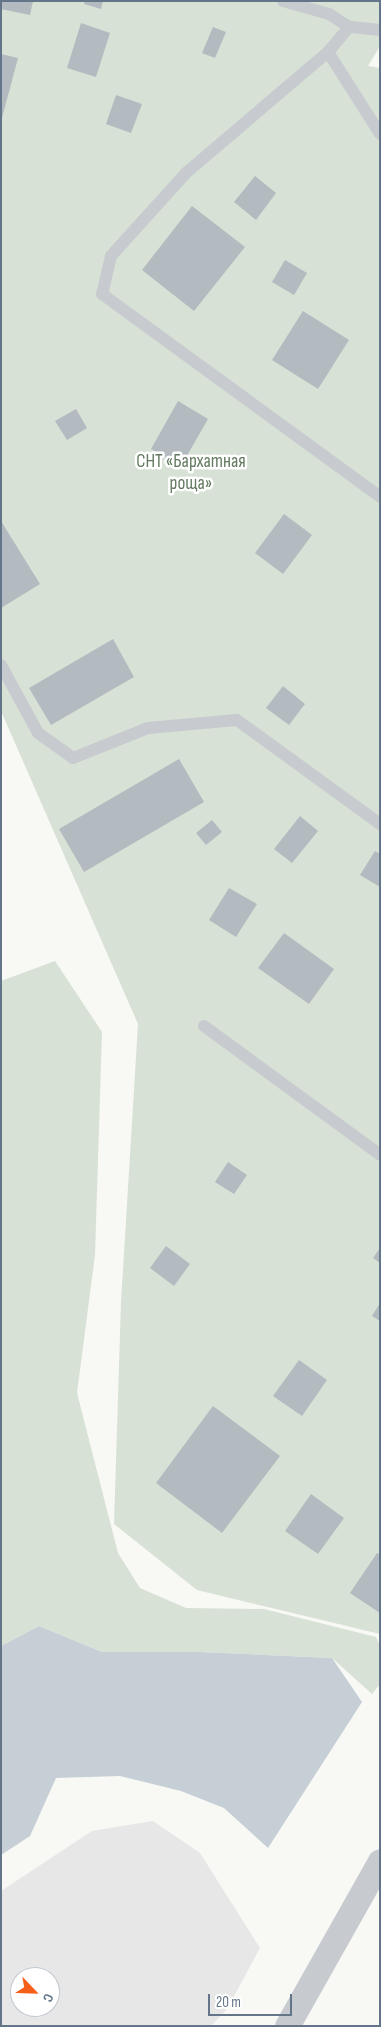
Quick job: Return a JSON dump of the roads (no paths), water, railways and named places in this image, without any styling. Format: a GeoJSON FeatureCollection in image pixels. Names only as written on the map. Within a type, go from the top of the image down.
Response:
{"type":"FeatureCollection","features":[{"type":"Feature","properties":{"kind":"street"},"geometry":{"type":"LineString","coordinates":[[287,2026],[380,1861]]}},
{"type":"Feature","properties":{"kind":"lane"},"geometry":{"type":"LineString","coordinates":[[283,1],[329,14],[349,27],[380,30]]}},
{"type":"Feature","properties":{"kind":"lane"},"geometry":{"type":"LineString","coordinates":[[349,27],[328,52],[186,173],[111,256],[102,294],[380,497]]}},
{"type":"Feature","properties":{"kind":"lane"},"geometry":{"type":"LineString","coordinates":[[328,52],[380,134]]}},
{"type":"Feature","properties":{"kind":"lane"},"geometry":{"type":"LineString","coordinates":[[1,665],[38,733],[74,758],[148,728],[237,720],[380,824]]}},
{"type":"Feature","properties":{"kind":"lane"},"geometry":{"type":"LineString","coordinates":[[204,1026],[380,1154]]}},
{"type":"Feature","properties":{"kind":"park label","name":"СНТ «Бархатная роща»"},"geometry":{"type":"Point","coordinates":[191,473]}}]}
